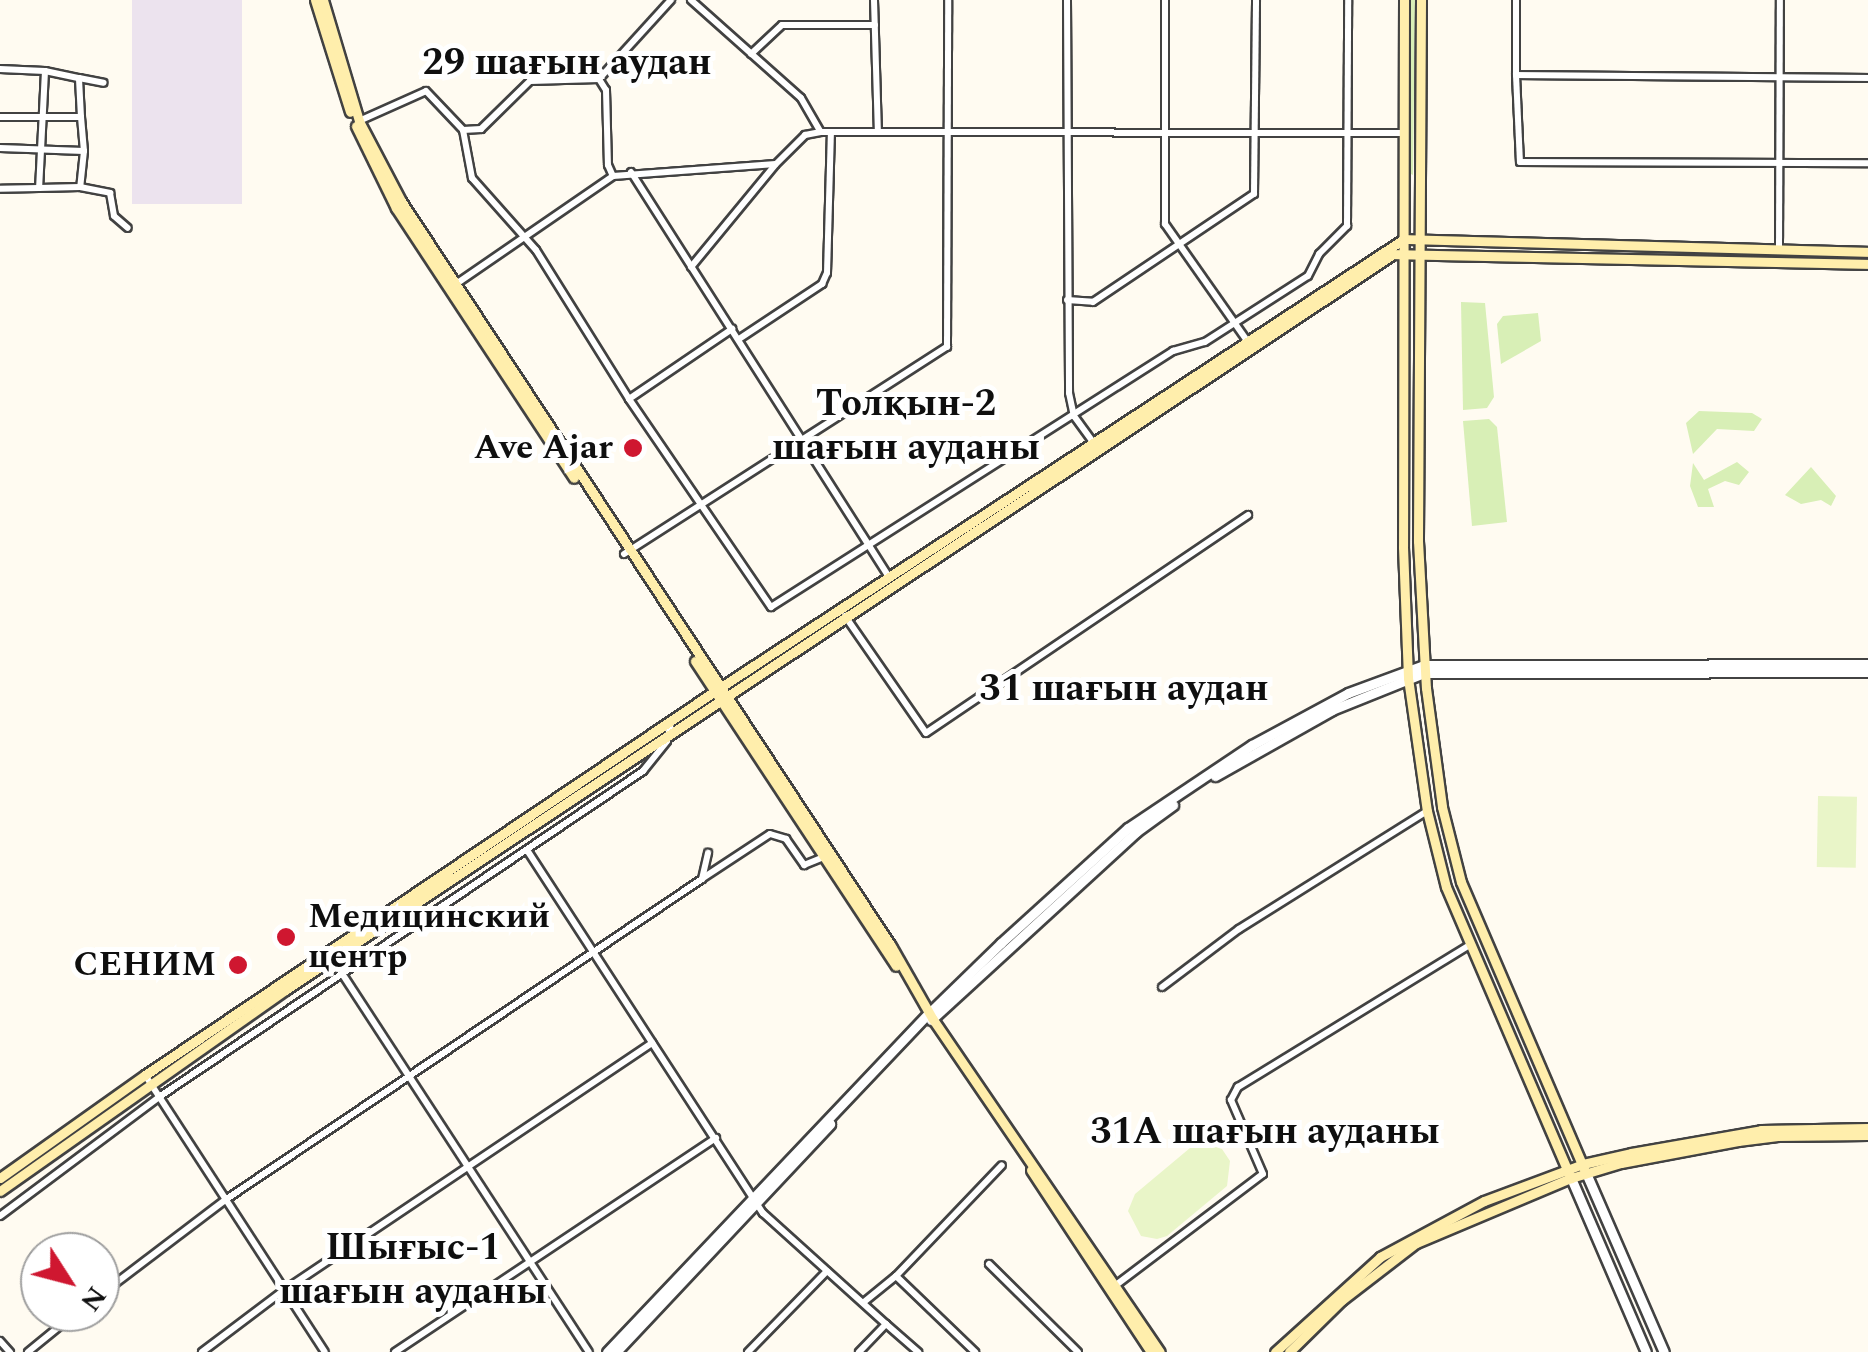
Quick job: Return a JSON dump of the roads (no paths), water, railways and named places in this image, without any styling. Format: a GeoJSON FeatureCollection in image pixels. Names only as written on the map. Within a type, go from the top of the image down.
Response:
{"type":"FeatureCollection","features":[{"type":"Feature","properties":{"kind":"main road"},"geometry":{"type":"LineString","coordinates":[[319,0],[357,122],[401,202],[627,553],[891,946],[928,1018]]}},
{"type":"Feature","properties":{"kind":"main road"},"geometry":{"type":"LineString","coordinates":[[1404,0],[1403,547],[1408,673],[1427,811],[1446,887],[1570,1174]]}},
{"type":"Feature","properties":{"kind":"main road"},"geometry":{"type":"LineString","coordinates":[[1421,0],[1418,545],[1424,669],[1442,808],[1461,882],[1585,1169]]}},
{"type":"Feature","properties":{"kind":"main road"},"geometry":{"type":"LineString","coordinates":[[1404,181],[1420,181]]}},
{"type":"Feature","properties":{"kind":"main road"},"geometry":{"type":"LineString","coordinates":[[0,1178],[1404,239],[1868,252]]}},
{"type":"Feature","properties":{"kind":"main road"},"geometry":{"type":"LineString","coordinates":[[1012,499],[1092,442],[1393,254],[1868,264]]}},
{"type":"Feature","properties":{"kind":"main road"},"geometry":{"type":"LineString","coordinates":[[720,693],[928,1018],[1160,1352]]}},
{"type":"Feature","properties":{"kind":"main road"},"geometry":{"type":"LineString","coordinates":[[1427,811],[1442,808]]}},
{"type":"Feature","properties":{"kind":"main road"},"geometry":{"type":"LineString","coordinates":[[0,1191],[148,1078]]}},
{"type":"Feature","properties":{"kind":"main road"},"geometry":{"type":"LineString","coordinates":[[1275,1352],[1344,1286],[1388,1252],[1447,1218],[1585,1169],[1761,1130],[1868,1132]]}},
{"type":"Feature","properties":{"kind":"main road"},"geometry":{"type":"LineString","coordinates":[[1289,1352],[1342,1300],[1416,1242],[1570,1174]]}},
{"type":"Feature","properties":{"kind":"main road"},"geometry":{"type":"LineString","coordinates":[[1113,1288],[1151,1352]]}},
{"type":"Feature","properties":{"kind":"street"},"geometry":{"type":"LineString","coordinates":[[463,130],[481,129],[530,81],[599,79],[671,0]]}},
{"type":"Feature","properties":{"kind":"street"},"geometry":{"type":"LineString","coordinates":[[691,0],[802,98],[821,132]]}},
{"type":"Feature","properties":{"kind":"street"},"geometry":{"type":"LineString","coordinates":[[874,0],[878,132]]}},
{"type":"Feature","properties":{"kind":"street"},"geometry":{"type":"LineString","coordinates":[[627,553],[947,347],[948,0]]}},
{"type":"Feature","properties":{"kind":"street"},"geometry":{"type":"LineString","coordinates":[[1067,0],[1069,393],[1074,416],[1092,442]]}},
{"type":"Feature","properties":{"kind":"street"},"geometry":{"type":"LineString","coordinates":[[1165,0],[1165,224],[1248,342]]}},
{"type":"Feature","properties":{"kind":"street"},"geometry":{"type":"LineString","coordinates":[[1067,300],[1093,302],[1254,194],[1256,0]]}},
{"type":"Feature","properties":{"kind":"street"},"geometry":{"type":"LineString","coordinates":[[357,122],[426,92],[463,130],[472,178],[524,236],[629,399],[772,607],[1173,351],[1197,346],[1308,276],[1319,254],[1345,232],[1348,0]]}},
{"type":"Feature","properties":{"kind":"street"},"geometry":{"type":"LineString","coordinates":[[1516,0],[1520,162],[1868,163]]}},
{"type":"Feature","properties":{"kind":"street"},"geometry":{"type":"LineString","coordinates":[[1779,250],[1780,0]]}},
{"type":"Feature","properties":{"kind":"street"},"geometry":{"type":"LineString","coordinates":[[751,54],[782,25],[875,24]]}},
{"type":"Feature","properties":{"kind":"street"},"geometry":{"type":"LineString","coordinates":[[0,69],[44,71],[104,82]]}},
{"type":"Feature","properties":{"kind":"street"},"geometry":{"type":"LineString","coordinates":[[38,188],[44,71]]}},
{"type":"Feature","properties":{"kind":"street"},"geometry":{"type":"LineString","coordinates":[[1516,75],[1868,78]]}},
{"type":"Feature","properties":{"kind":"street"},"geometry":{"type":"LineString","coordinates":[[79,78],[84,151],[80,187]]}},
{"type":"Feature","properties":{"kind":"street"},"geometry":{"type":"LineString","coordinates":[[599,79],[606,90],[608,166],[612,176]]}},
{"type":"Feature","properties":{"kind":"street"},"geometry":{"type":"LineString","coordinates":[[0,117],[81,117]]}},
{"type":"Feature","properties":{"kind":"street"},"geometry":{"type":"LineString","coordinates":[[691,267],[776,164],[806,135],[821,132],[1404,133]]}},
{"type":"Feature","properties":{"kind":"street"},"geometry":{"type":"LineString","coordinates":[[739,340],[822,284],[827,272],[832,132]]}},
{"type":"Feature","properties":{"kind":"street"},"geometry":{"type":"LineString","coordinates":[[0,148],[84,151]]}},
{"type":"Feature","properties":{"kind":"street"},"geometry":{"type":"LineString","coordinates":[[452,286],[612,176],[776,164]]}},
{"type":"Feature","properties":{"kind":"street"},"geometry":{"type":"LineString","coordinates":[[631,172],[891,580]]}},
{"type":"Feature","properties":{"kind":"street"},"geometry":{"type":"LineString","coordinates":[[0,189],[80,187],[110,193],[114,216],[128,228]]}},
{"type":"Feature","properties":{"kind":"street"},"geometry":{"type":"LineString","coordinates":[[629,399],[732,329]]}},
{"type":"Feature","properties":{"kind":"street"},"geometry":{"type":"LineString","coordinates":[[842,612],[926,733],[1248,515]]}},
{"type":"Feature","properties":{"kind":"street"},"geometry":{"type":"LineString","coordinates":[[607,1352],[928,1018],[1128,828],[1252,745],[1348,693],[1424,669],[1868,664]]}},
{"type":"Feature","properties":{"kind":"street"},"geometry":{"type":"LineString","coordinates":[[1424,669],[1868,672]]}},
{"type":"Feature","properties":{"kind":"street"},"geometry":{"type":"LineString","coordinates":[[0,1216],[160,1098],[644,771],[670,728]]}},
{"type":"Feature","properties":{"kind":"street"},"geometry":{"type":"LineString","coordinates":[[1162,987],[1239,929],[1427,811]]}},
{"type":"Feature","properties":{"kind":"street"},"geometry":{"type":"LineString","coordinates":[[120,1280],[225,1200],[770,834],[786,839],[804,865],[824,856]]}},
{"type":"Feature","properties":{"kind":"street"},"geometry":{"type":"LineString","coordinates":[[527,850],[754,1199],[918,1352]]}},
{"type":"Feature","properties":{"kind":"street"},"geometry":{"type":"LineString","coordinates":[[702,879],[708,853]]}},
{"type":"Feature","properties":{"kind":"street"},"geometry":{"type":"LineString","coordinates":[[1113,1288],[1263,1174],[1232,1100],[1238,1087],[1471,944]]}},
{"type":"Feature","properties":{"kind":"street"},"geometry":{"type":"LineString","coordinates":[[343,975],[589,1352]]}},
{"type":"Feature","properties":{"kind":"street"},"geometry":{"type":"LineString","coordinates":[[202,1352],[283,1291],[652,1043]]}},
{"type":"Feature","properties":{"kind":"street"},"geometry":{"type":"LineString","coordinates":[[148,1078],[325,1352]]}},
{"type":"Feature","properties":{"kind":"street"},"geometry":{"type":"LineString","coordinates":[[395,1352],[716,1138]]}},
{"type":"Feature","properties":{"kind":"street"},"geometry":{"type":"LineString","coordinates":[[864,1302],[896,1276],[1002,1165]]}},
{"type":"Feature","properties":{"kind":"street"},"geometry":{"type":"LineString","coordinates":[[1585,1169],[1664,1352]]}},
{"type":"Feature","properties":{"kind":"street"},"geometry":{"type":"LineString","coordinates":[[1570,1174],[1646,1352]]}},
{"type":"Feature","properties":{"kind":"street"},"geometry":{"type":"LineString","coordinates":[[616,1352],[754,1199]]}},
{"type":"Feature","properties":{"kind":"street"},"geometry":{"type":"LineString","coordinates":[[989,1264],[1078,1352]]}},
{"type":"Feature","properties":{"kind":"street"},"geometry":{"type":"LineString","coordinates":[[748,1352],[827,1271]]}},
{"type":"Feature","properties":{"kind":"street"},"geometry":{"type":"LineString","coordinates":[[896,1276],[976,1352]]}},
{"type":"Feature","properties":{"kind":"street"},"geometry":{"type":"LineString","coordinates":[[860,1352],[886,1324]]}},
{"type":"Feature","properties":{"kind":"street"},"geometry":{"type":"LineString","coordinates":[[28,1352],[53,1332]]}},
{"type":"Feature","properties":{"kind":"street"},"geometry":{"type":"LineString","coordinates":[[0,1340],[10,1352]]}},
{"type":"Feature","properties":{"kind":"place","name":"Ave Ajar"},"geometry":{"type":"Point","coordinates":[633,448]}},
{"type":"Feature","properties":{"kind":"place","name":"Медицинский центр"},"geometry":{"type":"Point","coordinates":[286,937]}},
{"type":"Feature","properties":{"kind":"place","name":"СЕНИМ"},"geometry":{"type":"Point","coordinates":[238,965]}},
{"type":"Feature","properties":{"kind":"district","name":"29 шағын аудан"},"geometry":{"type":"Point","coordinates":[567,64]}},
{"type":"Feature","properties":{"kind":"district","name":"Толқын-2 шағын ауданы"},"geometry":{"type":"Point","coordinates":[906,427]}},
{"type":"Feature","properties":{"kind":"district","name":"31 шағын аудан"},"geometry":{"type":"Point","coordinates":[1124,690]}},
{"type":"Feature","properties":{"kind":"district","name":"31А шағын ауданы"},"geometry":{"type":"Point","coordinates":[1265,1133]}},
{"type":"Feature","properties":{"kind":"district","name":"Шығыс-1 шағын ауданы"},"geometry":{"type":"Point","coordinates":[413,1271]}}]}
